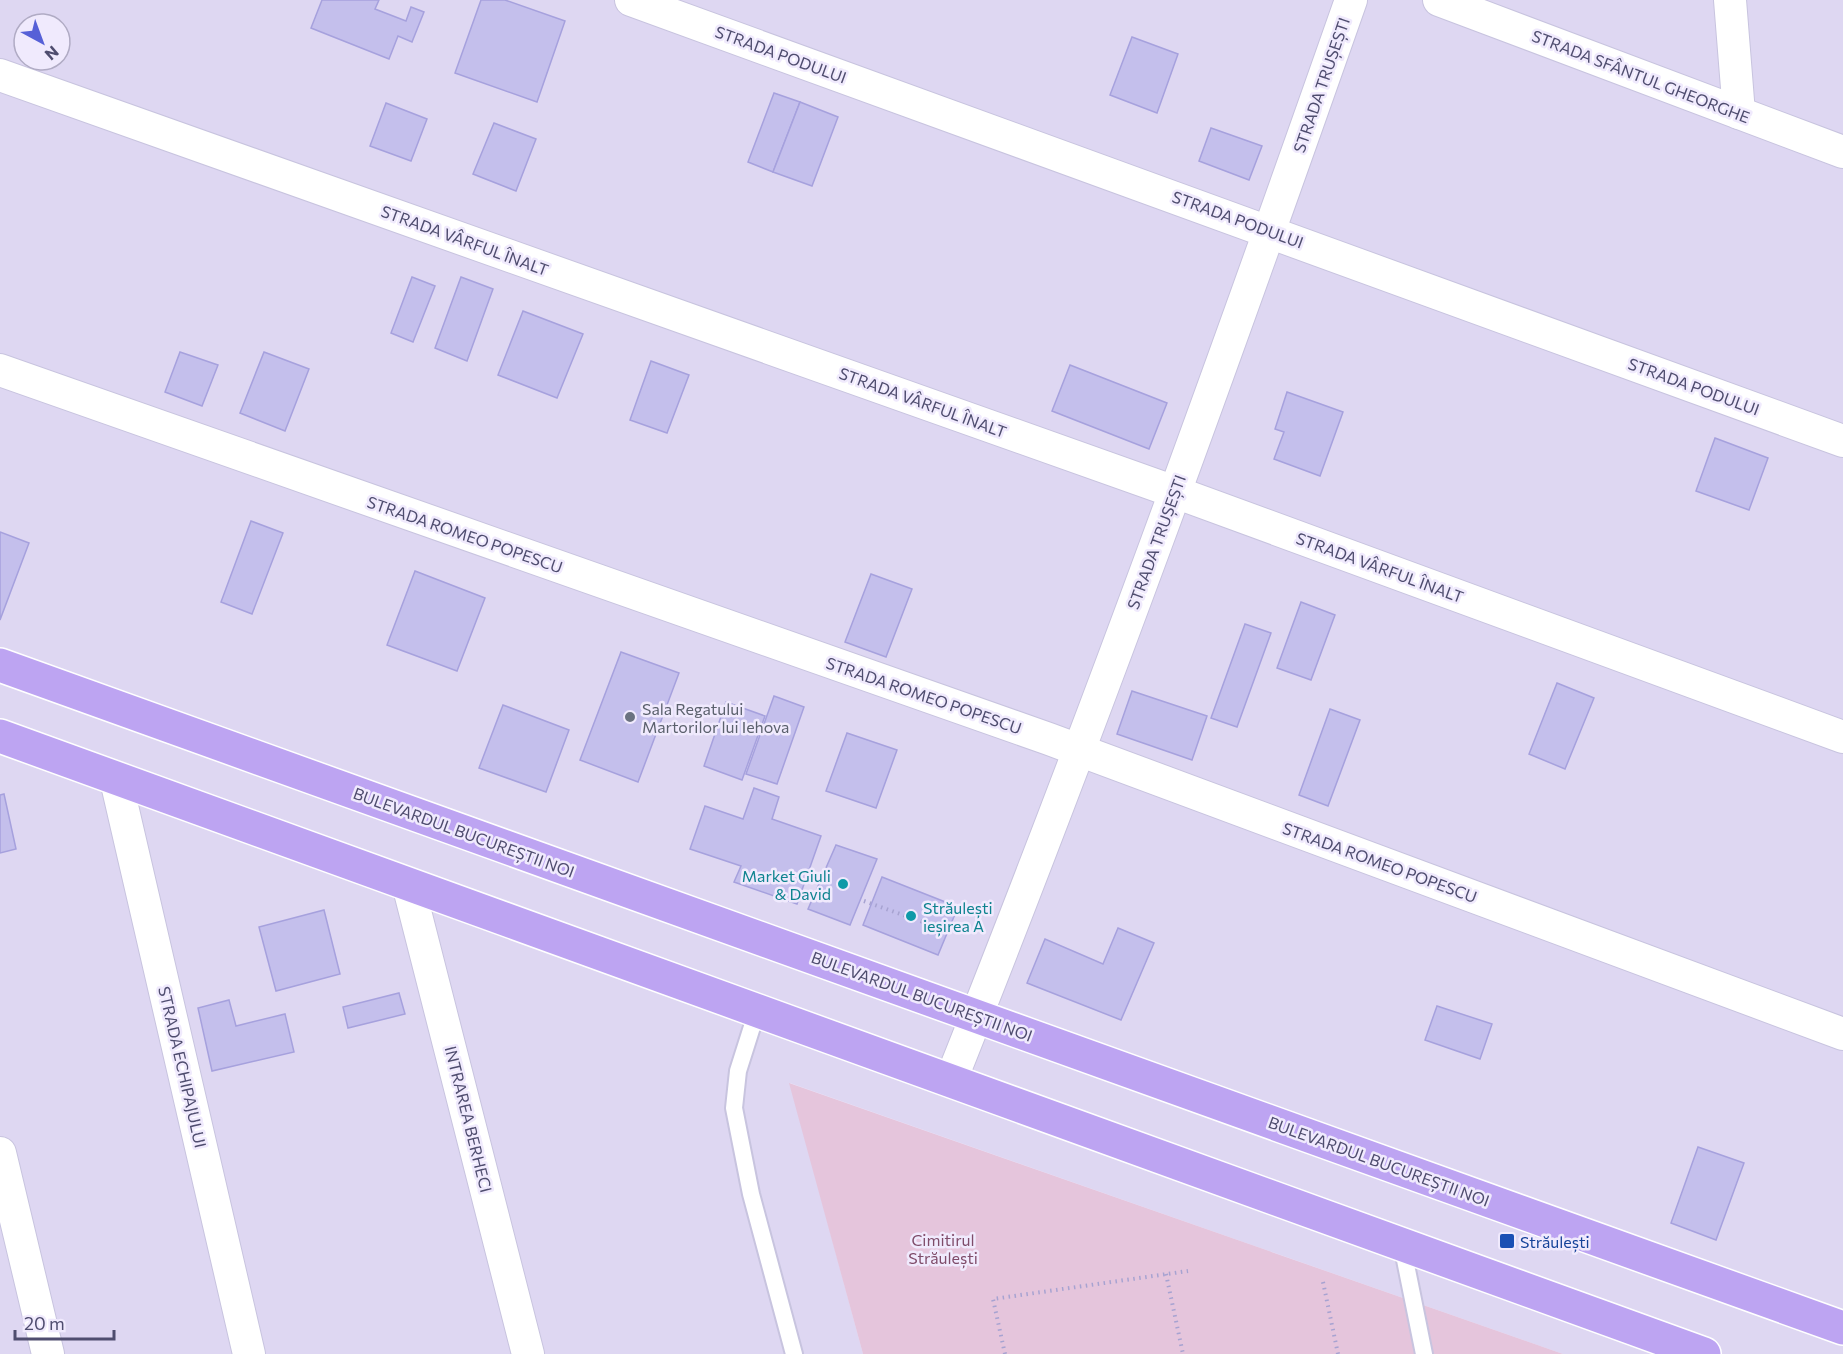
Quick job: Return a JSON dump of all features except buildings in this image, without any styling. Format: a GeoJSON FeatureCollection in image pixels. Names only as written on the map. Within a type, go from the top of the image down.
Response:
{"type":"FeatureCollection","features":[{"type":"Feature","properties":{"kind":"main road","name":"BULEVARDUL BUCUREȘTII NOI"},"geometry":{"type":"LineString","coordinates":[[0,665],[978,1014],[1843,1328]]}},
{"type":"Feature","properties":{"kind":"main road"},"geometry":{"type":"LineString","coordinates":[[0,736],[116,780],[1704,1354]]}},
{"type":"Feature","properties":{"kind":"street","name":"STRADA PODULUI"},"geometry":{"type":"LineString","coordinates":[[632,0],[1270,230],[1843,441]]}},
{"type":"Feature","properties":{"kind":"street","name":"STRADA TRUȘEȘTI"},"geometry":{"type":"LineString","coordinates":[[951,1080],[1175,492],[1351,0]]}},
{"type":"Feature","properties":{"kind":"street","name":"STRADA SFÂNTUL GHEORGHE"},"geometry":{"type":"LineString","coordinates":[[1439,0],[1843,152]]}},
{"type":"Feature","properties":{"kind":"street"},"geometry":{"type":"LineString","coordinates":[[1730,0],[1739,113]]}},
{"type":"Feature","properties":{"kind":"street","name":"STRADA VÂRFUL ÎNALT"},"geometry":{"type":"LineString","coordinates":[[0,75],[1175,492],[1843,737]]}},
{"type":"Feature","properties":{"kind":"street","name":"STRADA ROMEO POPESCU"},"geometry":{"type":"LineString","coordinates":[[0,370],[1078,750],[1843,1034]]}},
{"type":"Feature","properties":{"kind":"street","name":"STRADA ECHIPAJULUI"},"geometry":{"type":"LineString","coordinates":[[116,780],[249,1354]]}},
{"type":"Feature","properties":{"kind":"street","name":"INTRAREA BERHECI"},"geometry":{"type":"LineString","coordinates":[[408,884],[528,1354]]}},
{"type":"Feature","properties":{"kind":"street"},"geometry":{"type":"LineString","coordinates":[[0,1153],[48,1354]]}},
{"type":"Feature","properties":{"kind":"lane"},"geometry":{"type":"LineString","coordinates":[[757,1011],[738,1071],[734,1108],[751,1194],[794,1354]]}},
{"type":"Feature","properties":{"kind":"lane"},"geometry":{"type":"LineString","coordinates":[[1402,1245],[1424,1354]]}},
{"type":"Feature","properties":{"kind":"path"},"geometry":{"type":"LineString","coordinates":[[864,901],[948,931]]}},
{"type":"Feature","properties":{"kind":"path"},"geometry":{"type":"LineString","coordinates":[[1005,1354],[993,1299],[1188,1271]]}},
{"type":"Feature","properties":{"kind":"path"},"geometry":{"type":"LineString","coordinates":[[1166,1274],[1183,1354]]}},
{"type":"Feature","properties":{"kind":"path"},"geometry":{"type":"LineString","coordinates":[[1323,1282],[1338,1354]]}},
{"type":"Feature","properties":{"kind":"shaded area"},"geometry":{"type":"Polygon","coordinates":[[[0,0],[1843,0],[1843,1354],[1563,1354],[790,1083],[863,1354],[0,1354],[0,0]]]}},
{"type":"Feature","properties":{"kind":"green space","name":"Cimitirul Străulești"},"geometry":{"type":"Polygon","coordinates":[[[789,1083],[1563,1354],[863,1354],[789,1083]]]}},
{"type":"Feature","properties":{"kind":"place","name":"Sala Regatului Martorilor lui Iehova"},"geometry":{"type":"Point","coordinates":[630,717]}},
{"type":"Feature","properties":{"kind":"place","name":"Market Giuli & David"},"geometry":{"type":"Point","coordinates":[843,884]}},
{"type":"Feature","properties":{"kind":"place","name":"Străulești ieșirea A"},"geometry":{"type":"Point","coordinates":[911,916]}},
{"type":"Feature","properties":{"kind":"place","name":"Străulești"},"geometry":{"type":"Point","coordinates":[1507,1241]}}]}
